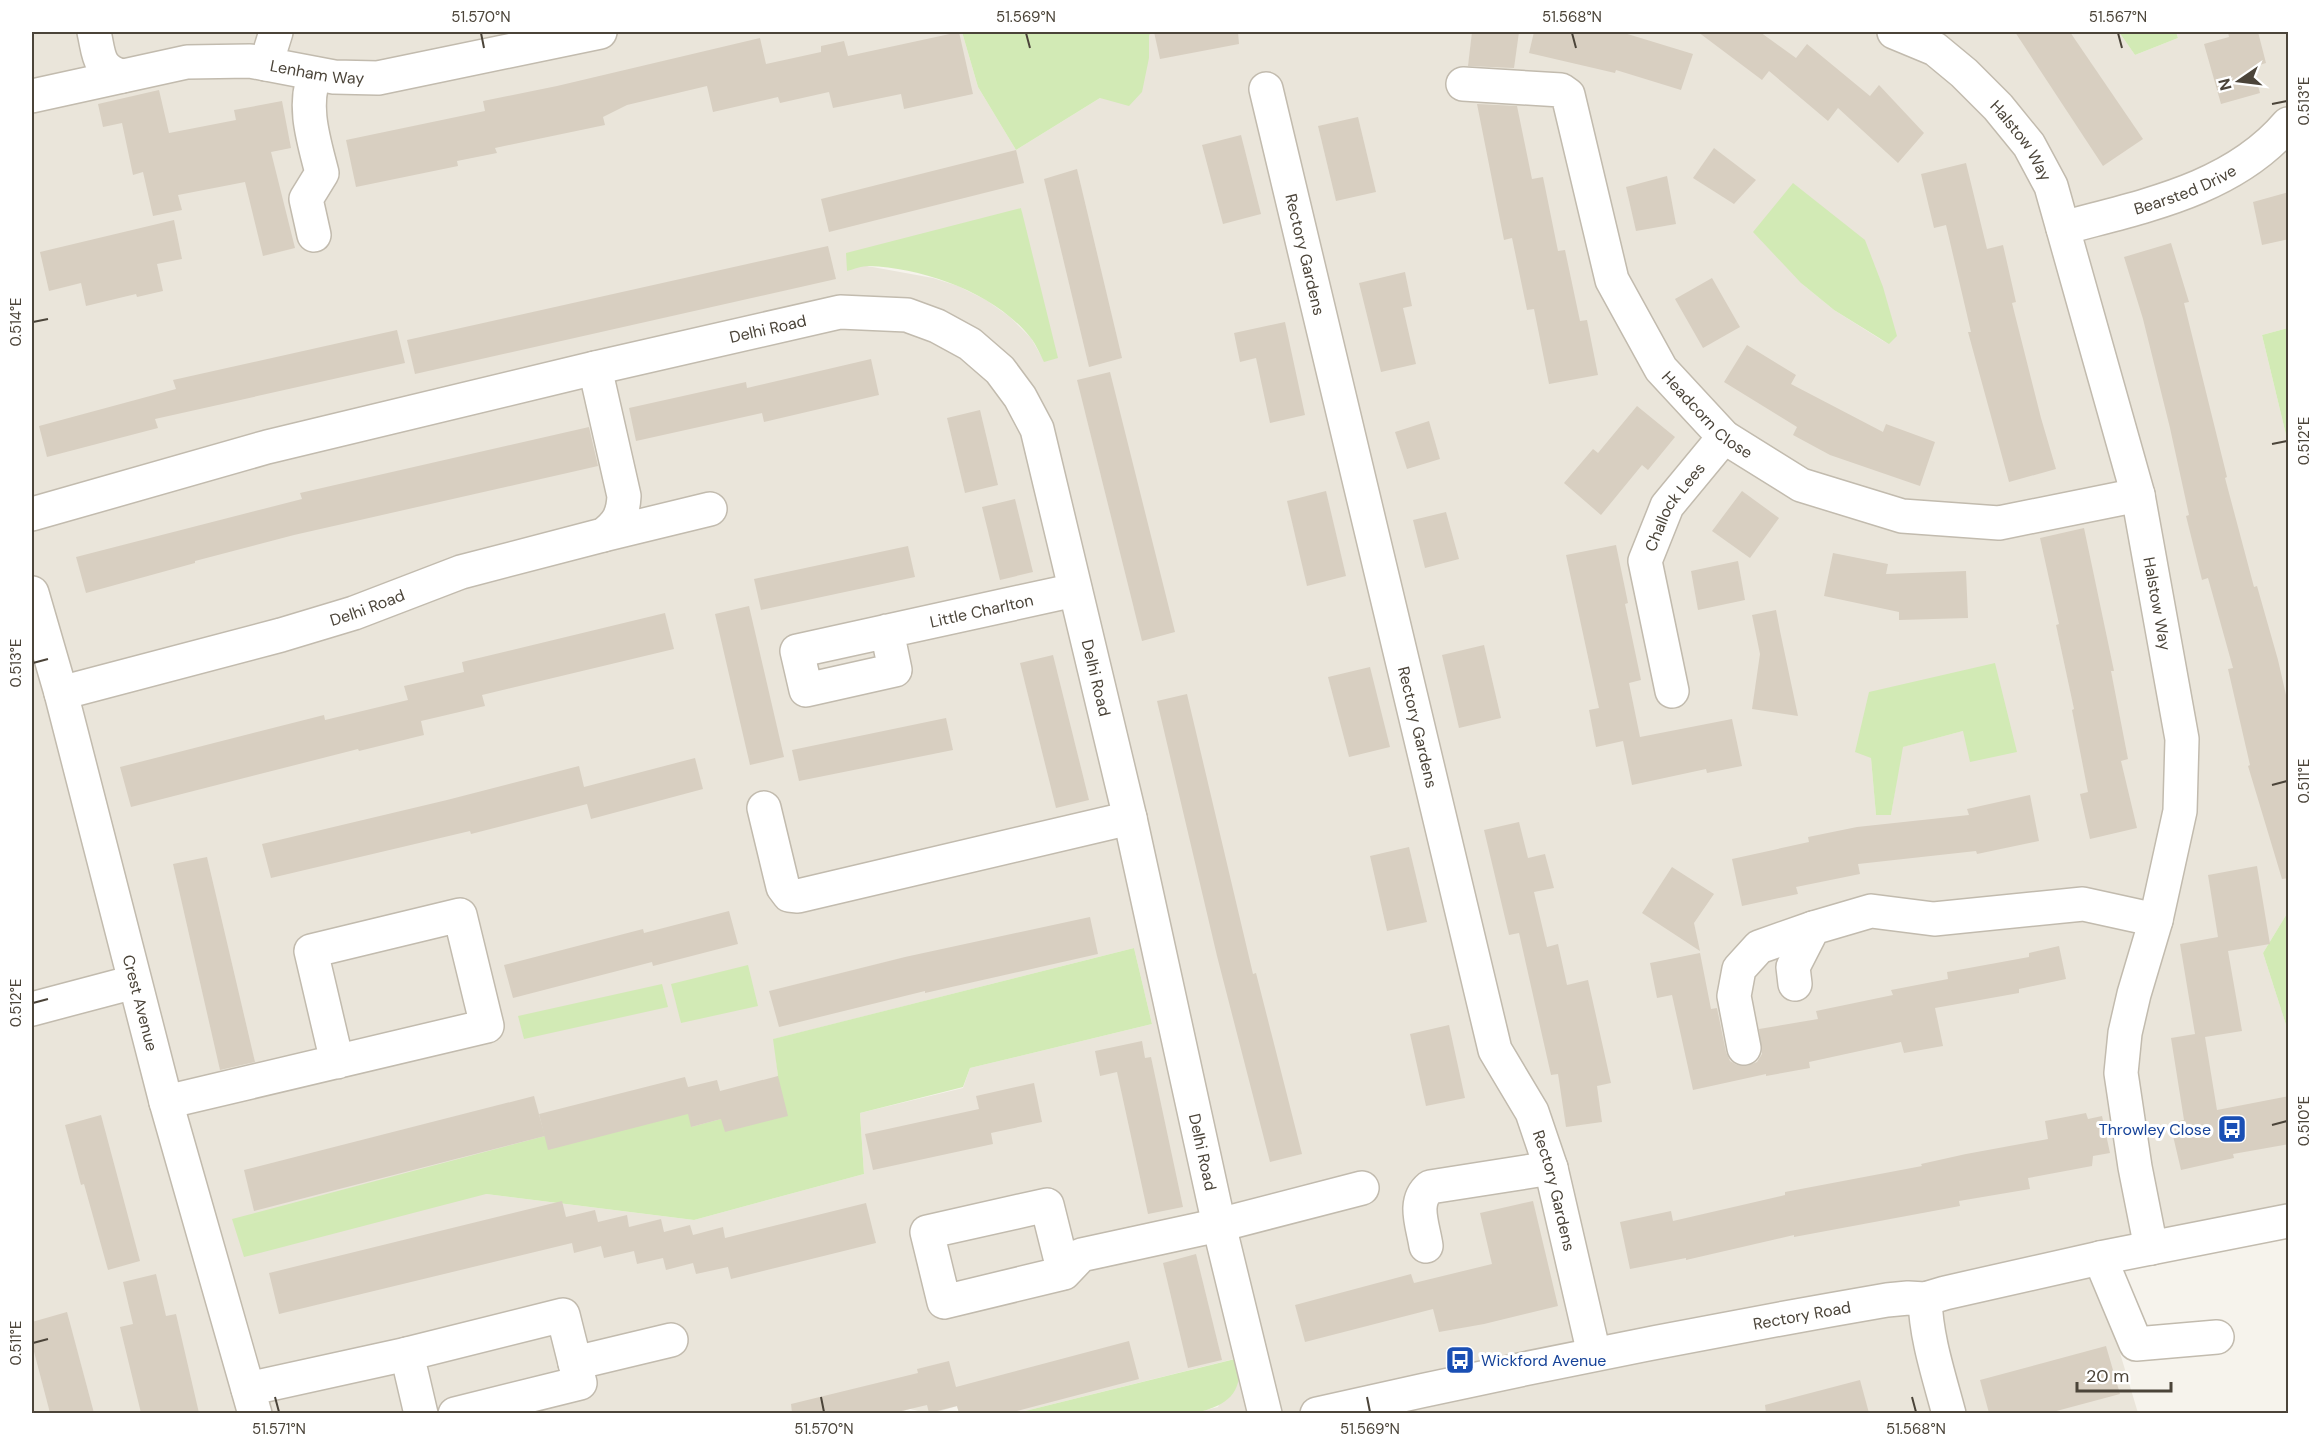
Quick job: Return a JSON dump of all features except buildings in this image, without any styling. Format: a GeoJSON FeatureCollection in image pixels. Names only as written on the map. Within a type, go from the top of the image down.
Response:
{"type":"FeatureCollection","features":[{"type":"Feature","properties":{"kind":"street"},"geometry":{"type":"LineString","coordinates":[[94,32],[101,63],[110,73],[122,76]]}},
{"type":"Feature","properties":{"kind":"street"},"geometry":{"type":"LineString","coordinates":[[266,64],[276,32]]}},
{"type":"Feature","properties":{"kind":"street","name":"Lenham Way"},"geometry":{"type":"LineString","coordinates":[[32,96],[188,62],[250,61],[334,77],[378,78],[488,44],[600,32]]}},
{"type":"Feature","properties":{"kind":"street","name":"Halstow Way"},"geometry":{"type":"LineString","coordinates":[[1894,32],[1935,49],[1964,73],[1998,107],[2029,145],[2051,186],[2138,495],[2182,739],[2180,811],[2156,920],[2129,1013],[2121,1073],[2135,1167],[2151,1248]]}},
{"type":"Feature","properties":{"kind":"street"},"geometry":{"type":"LineString","coordinates":[[314,234],[306,199],[322,173],[310,113],[308,90],[315,74]]}},
{"type":"Feature","properties":{"kind":"street","name":"Headcorn Close"},"geometry":{"type":"LineString","coordinates":[[1463,84],[1561,90],[1568,95],[1612,280],[1661,369],[1724,437],[1801,485],[1902,516],[1999,524],[2138,495]]}},
{"type":"Feature","properties":{"kind":"street","name":"Rectory Gardens"},"geometry":{"type":"LineString","coordinates":[[1266,89],[1495,1050],[1532,1112],[1551,1168],[1594,1354]]}},
{"type":"Feature","properties":{"kind":"street","name":"Bearsted Drive"},"geometry":{"type":"LineString","coordinates":[[2063,228],[2205,185],[2246,163],[2277,138],[2289,124]]}},
{"type":"Feature","properties":{"kind":"street","name":"Delhi Road"},"geometry":{"type":"LineString","coordinates":[[32,514],[267,447],[840,312],[907,315],[937,326],[970,344],[1000,370],[1020,398],[1037,429],[1130,818],[1219,1225],[1265,1413]]}},
{"type":"Feature","properties":{"kind":"street"},"geometry":{"type":"LineString","coordinates":[[595,368],[624,496],[624,509],[619,521],[603,536]]}},
{"type":"Feature","properties":{"kind":"street","name":"Challock Lees"},"geometry":{"type":"LineString","coordinates":[[1672,691],[1646,561],[1667,506],[1724,437]]}},
{"type":"Feature","properties":{"kind":"street","name":"Delhi Road"},"geometry":{"type":"LineString","coordinates":[[61,693],[281,635],[354,613],[461,572],[710,509]]}},
{"type":"Feature","properties":{"kind":"street","name":"Little Charlton"},"geometry":{"type":"LineString","coordinates":[[887,631],[1075,590]]}},
{"type":"Feature","properties":{"kind":"street","name":"Crest Avenue"},"geometry":{"type":"LineString","coordinates":[[32,593],[61,693],[166,1102],[252,1401]]}},
{"type":"Feature","properties":{"kind":"street"},"geometry":{"type":"LineString","coordinates":[[764,808],[783,887],[789,894],[798,896],[1130,818]]}},
{"type":"Feature","properties":{"kind":"street"},"geometry":{"type":"LineString","coordinates":[[1744,1048],[1734,996],[1739,969],[1759,947],[1813,928],[1871,911],[1934,919],[2084,904],[2156,920]]}},
{"type":"Feature","properties":{"kind":"street"},"geometry":{"type":"LineString","coordinates":[[166,1102],[337,1062],[487,1026],[460,915],[311,951],[337,1062]]}},
{"type":"Feature","properties":{"kind":"street"},"geometry":{"type":"LineString","coordinates":[[1795,984],[1793,968],[1813,928]]}},
{"type":"Feature","properties":{"kind":"street"},"geometry":{"type":"LineString","coordinates":[[32,1009],[134,982]]}},
{"type":"Feature","properties":{"kind":"street"},"geometry":{"type":"LineString","coordinates":[[1426,1246],[1419,1204],[1423,1193],[1430,1187],[1551,1168]]}},
{"type":"Feature","properties":{"kind":"street"},"geometry":{"type":"LineString","coordinates":[[1064,1273],[1081,1255],[1219,1225],[1362,1188]]}},
{"type":"Feature","properties":{"kind":"street","name":"Rectory Road"},"geometry":{"type":"LineString","coordinates":[[1317,1413],[1594,1354],[1749,1324],[1887,1300],[1925,1299],[2100,1258],[2289,1221]]}},
{"type":"Feature","properties":{"kind":"street"},"geometry":{"type":"LineString","coordinates":[[2100,1258],[2136,1344],[2217,1337]]}},
{"type":"Feature","properties":{"kind":"street"},"geometry":{"type":"LineString","coordinates":[[1925,1299],[1926,1320],[1949,1413]]}},
{"type":"Feature","properties":{"kind":"street"},"geometry":{"type":"LineString","coordinates":[[252,1401],[407,1354],[563,1315],[580,1383],[455,1413]]}},
{"type":"Feature","properties":{"kind":"street"},"geometry":{"type":"LineString","coordinates":[[575,1363],[671,1340]]}},
{"type":"Feature","properties":{"kind":"street"},"geometry":{"type":"LineString","coordinates":[[407,1354],[421,1413]]}},
{"type":"Feature","properties":{"kind":"shaded area"},"geometry":{"type":"Polygon","coordinates":[[[32,32],[962,32],[978,87],[1016,150],[1100,98],[1149,58],[1151,32],[2119,32],[2135,55],[2178,38],[2176,32],[2288,32],[2288,328],[2262,335],[2288,443],[2288,912],[2263,953],[2288,1031],[2288,1204],[2087,1243],[2138,1413],[1193,1413],[1218,1407],[1238,1358],[1013,1414],[959,1413],[957,1406],[931,1414],[910,1409],[893,1414],[32,1413],[32,32]],[[1021,208],[867,266],[933,278],[958,286],[986,300],[1010,317],[1031,338],[1044,361],[1021,208]],[[1801,283],[1834,310],[1888,344],[1801,283]],[[1995,664],[1871,757],[1876,815],[1891,815],[1902,747],[1963,731],[1995,664]],[[1134,948],[774,1039],[778,1076],[788,1116],[486,1194],[694,1220],[864,1174],[860,1113],[963,1088],[970,1068],[1152,1024],[1134,948]]]}},
{"type":"Feature","properties":{"kind":"green space"},"geometry":{"type":"Polygon","coordinates":[[[962,32],[1151,32],[1149,58],[1142,92],[1129,106],[1100,98],[1016,150],[978,87],[962,32]]]}},
{"type":"Feature","properties":{"kind":"green space"},"geometry":{"type":"Polygon","coordinates":[[[2119,32],[2176,32],[2178,38],[2135,55],[2119,32]]]}},
{"type":"Feature","properties":{"kind":"green space"},"geometry":{"type":"Polygon","coordinates":[[[1793,183],[1865,240],[1883,287],[1897,336],[1889,344],[1834,310],[1801,283],[1753,232],[1793,183]]]}},
{"type":"Feature","properties":{"kind":"green space"},"geometry":{"type":"Polygon","coordinates":[[[1021,208],[1058,358],[1044,362],[1032,340],[1015,321],[998,308],[957,286],[935,278],[890,268],[866,266],[847,271],[846,253],[1021,208]]]}},
{"type":"Feature","properties":{"kind":"green space"},"geometry":{"type":"Polygon","coordinates":[[[2288,328],[2288,443],[2262,335],[2288,328]]]}},
{"type":"Feature","properties":{"kind":"green space"},"geometry":{"type":"Polygon","coordinates":[[[1995,663],[2017,752],[1970,762],[1963,731],[1903,747],[1891,815],[1876,815],[1871,758],[1855,752],[1869,692],[1995,663]]]}},
{"type":"Feature","properties":{"kind":"green space"},"geometry":{"type":"Polygon","coordinates":[[[2288,912],[2288,1031],[2263,953],[2288,912]]]}},
{"type":"Feature","properties":{"kind":"green space"},"geometry":{"type":"Polygon","coordinates":[[[1134,948],[1152,1024],[970,1068],[963,1087],[860,1113],[864,1174],[694,1220],[486,1194],[244,1257],[232,1219],[545,1136],[694,1107],[691,1127],[721,1119],[778,1076],[773,1039],[1134,948]]]}},
{"type":"Feature","properties":{"kind":"green space"},"geometry":{"type":"Polygon","coordinates":[[[748,965],[758,1006],[681,1023],[671,984],[748,965]]]}},
{"type":"Feature","properties":{"kind":"green space"},"geometry":{"type":"Polygon","coordinates":[[[662,984],[668,1007],[524,1039],[518,1016],[662,984]]]}},
{"type":"Feature","properties":{"kind":"green space"},"geometry":{"type":"Polygon","coordinates":[[[1239,1358],[1238,1382],[1230,1397],[1215,1407],[1193,1414],[1013,1414],[1239,1358]]]}},
{"type":"Feature","properties":{"kind":"place","name":"Throwley Close"},"geometry":{"type":"Point","coordinates":[2232,1129]}},
{"type":"Feature","properties":{"kind":"place","name":"Wickford Avenue"},"geometry":{"type":"Point","coordinates":[1460,1360]}}]}
